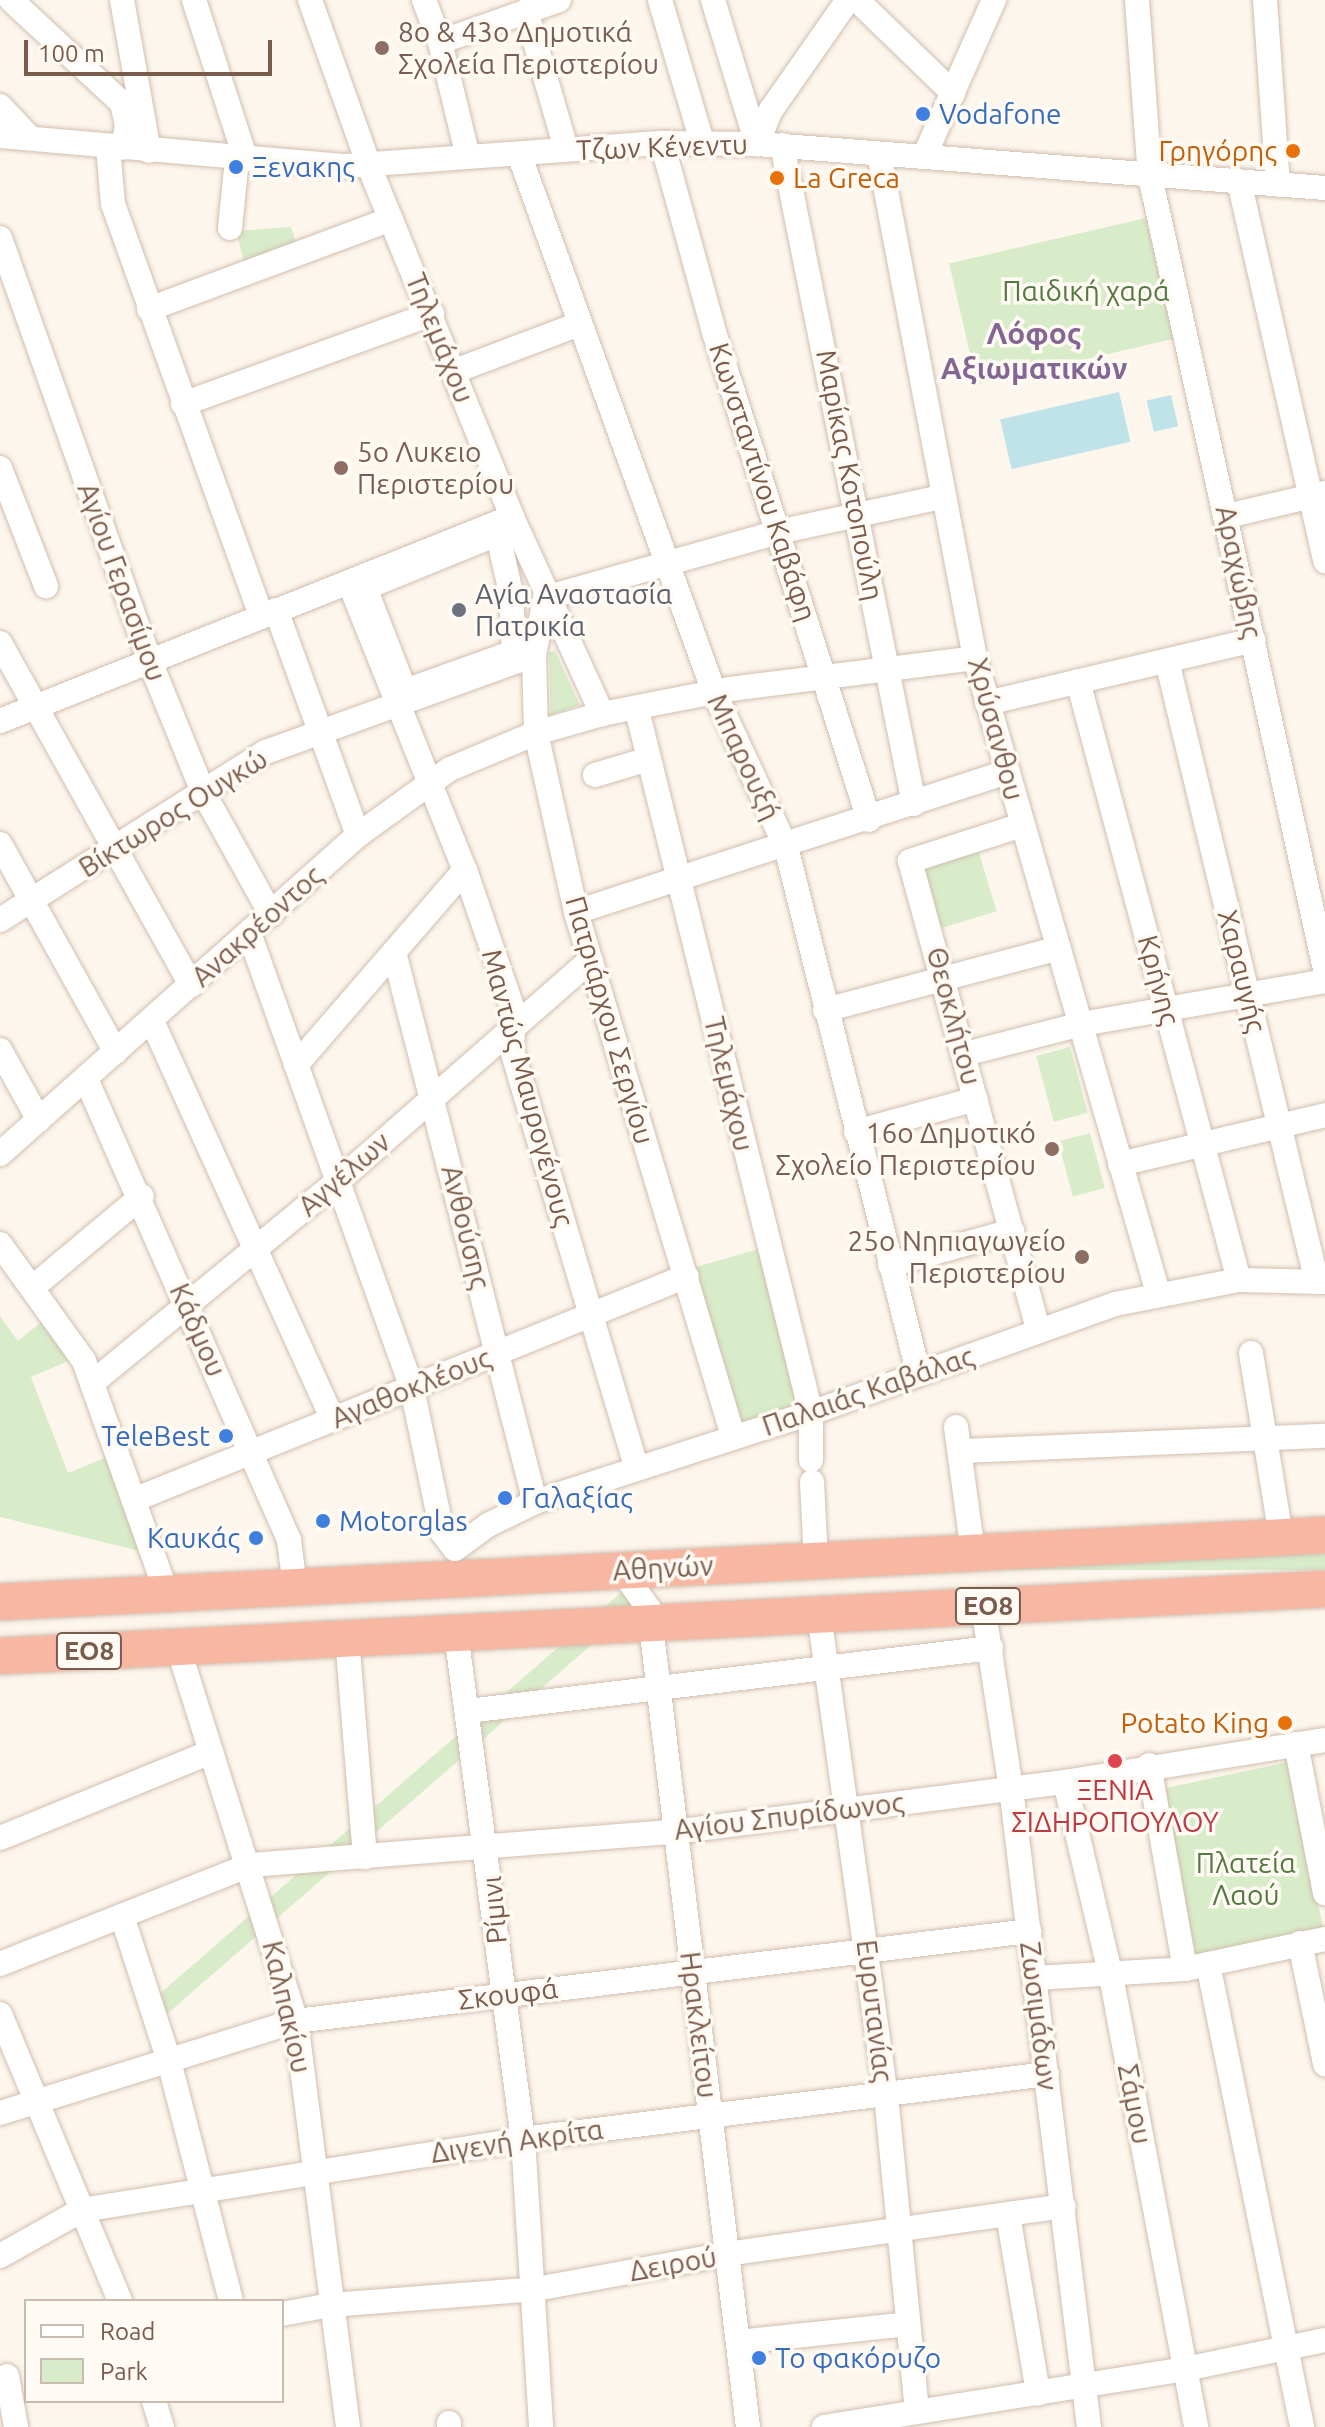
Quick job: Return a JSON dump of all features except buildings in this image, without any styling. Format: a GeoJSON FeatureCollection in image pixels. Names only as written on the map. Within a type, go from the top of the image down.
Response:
{"type":"FeatureCollection","features":[{"type":"Feature","properties":{"kind":"highway","name":"Αθηνών"},"geometry":{"type":"LineString","coordinates":[[0,1602],[295,1587],[456,1564],[622,1571],[1325,1535]]}},
{"type":"Feature","properties":{"kind":"highway","name":"Αθηνών"},"geometry":{"type":"LineString","coordinates":[[0,1656],[1325,1589]]}},
{"type":"Feature","properties":{"kind":"street"},"geometry":{"type":"LineString","coordinates":[[11,0],[122,103],[127,124],[115,148],[113,204],[183,404],[321,732],[358,835]]}},
{"type":"Feature","properties":{"kind":"street"},"geometry":{"type":"LineString","coordinates":[[122,0],[149,151]]}},
{"type":"Feature","properties":{"kind":"street"},"geometry":{"type":"LineString","coordinates":[[194,0],[241,159],[230,228]]}},
{"type":"Feature","properties":{"kind":"street","name":"Τηλεμάχου"},"geometry":{"type":"LineString","coordinates":[[310,0],[369,166],[432,314],[545,598],[602,714]]}},
{"type":"Feature","properties":{"kind":"street"},"geometry":{"type":"LineString","coordinates":[[424,0],[440,42],[468,157]]}},
{"type":"Feature","properties":{"kind":"street"},"geometry":{"type":"LineString","coordinates":[[440,42],[559,0]]}},
{"type":"Feature","properties":{"kind":"street"},"geometry":{"type":"LineString","coordinates":[[660,0],[702,142]]}},
{"type":"Feature","properties":{"kind":"street"},"geometry":{"type":"LineString","coordinates":[[713,0],[757,144]]}},
{"type":"Feature","properties":{"kind":"street"},"geometry":{"type":"LineString","coordinates":[[757,144],[771,110],[848,0]]}},
{"type":"Feature","properties":{"kind":"street"},"geometry":{"type":"LineString","coordinates":[[857,0],[953,93]]}},
{"type":"Feature","properties":{"kind":"street","name":"Αραχώβης"},"geometry":{"type":"LineString","coordinates":[[1137,0],[1150,176],[1325,969]]}},
{"type":"Feature","properties":{"kind":"street"},"geometry":{"type":"LineString","coordinates":[[1265,0],[1278,185]]}},
{"type":"Feature","properties":{"kind":"street"},"geometry":{"type":"LineString","coordinates":[[924,157],[992,1]]}},
{"type":"Feature","properties":{"kind":"street"},"geometry":{"type":"LineString","coordinates":[[526,11],[566,149]]}},
{"type":"Feature","properties":{"kind":"street"},"geometry":{"type":"LineString","coordinates":[[0,106],[30,138]]}},
{"type":"Feature","properties":{"kind":"street","name":"Τζων Κένεντυ"},"geometry":{"type":"LineString","coordinates":[[0,136],[241,159],[369,166],[662,143],[757,144],[1325,188]]}},
{"type":"Feature","properties":{"kind":"street","name":"Κωνσταντίνου Καβάφη"},"geometry":{"type":"LineString","coordinates":[[662,143],[714,332],[827,679],[869,820]]}},
{"type":"Feature","properties":{"kind":"street","name":"Μαρίκας Κοτοπούλη"},"geometry":{"type":"LineString","coordinates":[[782,145],[860,514],[914,804]]}},
{"type":"Feature","properties":{"kind":"street","name":"Μπαρουξή"},"geometry":{"type":"LineString","coordinates":[[519,154],[577,325],[714,692],[786,847],[919,1375]]}},
{"type":"Feature","properties":{"kind":"street","name":"Χρύσανθου"},"geometry":{"type":"LineString","coordinates":[[879,154],[941,497],[975,658],[1158,1293]]}},
{"type":"Feature","properties":{"kind":"street"},"geometry":{"type":"LineString","coordinates":[[1239,181],[1318,495],[1325,561]]}},
{"type":"Feature","properties":{"kind":"street"},"geometry":{"type":"LineString","coordinates":[[149,309],[391,219]]}},
{"type":"Feature","properties":{"kind":"street","name":"Αγίου Γερασίμου"},"geometry":{"type":"LineString","coordinates":[[0,238],[149,659],[203,792],[271,914]]}},
{"type":"Feature","properties":{"kind":"street"},"geometry":{"type":"LineString","coordinates":[[183,404],[432,314]]}},
{"type":"Feature","properties":{"kind":"street"},"geometry":{"type":"LineString","coordinates":[[455,371],[577,325]]}},
{"type":"Feature","properties":{"kind":"street"},"geometry":{"type":"LineString","coordinates":[[0,468],[46,586]]}},
{"type":"Feature","properties":{"kind":"street"},"geometry":{"type":"LineString","coordinates":[[1227,516],[1318,495]]}},
{"type":"Feature","properties":{"kind":"street"},"geometry":{"type":"LineString","coordinates":[[545,598],[778,532],[941,497]]}},
{"type":"Feature","properties":{"kind":"street"},"geometry":{"type":"LineString","coordinates":[[0,721],[149,659],[512,517]]}},
{"type":"Feature","properties":{"kind":"street"},"geometry":{"type":"LineString","coordinates":[[490,537],[499,540],[511,593],[514,652],[399,696],[365,588],[490,537]]}},
{"type":"Feature","properties":{"kind":"street","name":"Μαντώς Μαυρογένους"},"geometry":{"type":"LineString","coordinates":[[349,582],[399,696],[428,780],[465,870],[514,1012],[512,1050],[636,1467]]}},
{"type":"Feature","properties":{"kind":"street","name":"Πατριάρχου Σεργίου"},"geometry":{"type":"LineString","coordinates":[[545,598],[534,655],[536,733],[576,912],[733,1436]]}},
{"type":"Feature","properties":{"kind":"street"},"geometry":{"type":"LineString","coordinates":[[987,703],[1254,640]]}},
{"type":"Feature","properties":{"kind":"street"},"geometry":{"type":"LineString","coordinates":[[0,643],[117,847],[191,985]]}},
{"type":"Feature","properties":{"kind":"street","name":"Βίκτωρος Ουγκώ"},"geometry":{"type":"LineString","coordinates":[[0,920],[266,752],[321,732],[399,696],[534,655]]}},
{"type":"Feature","properties":{"kind":"street","name":"Ανακρέοντος"},"geometry":{"type":"LineString","coordinates":[[0,1154],[358,835],[428,780],[536,733],[602,714],[637,710],[714,692],[888,672],[975,658]]}},
{"type":"Feature","properties":{"kind":"street","name":"Χαραυγής"},"geometry":{"type":"LineString","coordinates":[[1167,661],[1321,1282]]}},
{"type":"Feature","properties":{"kind":"street","name":"Κρήνης"},"geometry":{"type":"LineString","coordinates":[[1078,681],[1239,1280]]}},
{"type":"Feature","properties":{"kind":"street","name":"Τηλεμάχου"},"geometry":{"type":"LineString","coordinates":[[637,710],[811,1413],[816,1560]]}},
{"type":"Feature","properties":{"kind":"street"},"geometry":{"type":"LineString","coordinates":[[595,775],[649,759]]}},
{"type":"Feature","properties":{"kind":"street"},"geometry":{"type":"LineString","coordinates":[[576,912],[786,847],[1008,772]]}},
{"type":"Feature","properties":{"kind":"street","name":"Θεοκλήτου"},"geometry":{"type":"LineString","coordinates":[[1022,825],[910,861],[1039,1331]]}},
{"type":"Feature","properties":{"kind":"street"},"geometry":{"type":"LineString","coordinates":[[0,844],[116,1052]]}},
{"type":"Feature","properties":{"kind":"street"},"geometry":{"type":"LineString","coordinates":[[296,1065],[465,870]]}},
{"type":"Feature","properties":{"kind":"street"},"geometry":{"type":"LineString","coordinates":[[249,933],[412,1388],[442,1532],[456,1564]]}},
{"type":"Feature","properties":{"kind":"street"},"geometry":{"type":"LineString","coordinates":[[825,1010],[1059,948]]}},
{"type":"Feature","properties":{"kind":"street","name":"Ανθούσης"},"geometry":{"type":"LineString","coordinates":[[394,952],[434,1096],[535,1502]]}},
{"type":"Feature","properties":{"kind":"street","name":"Αγγέλων"},"geometry":{"type":"LineString","coordinates":[[92,1383],[337,1182],[591,960]]}},
{"type":"Feature","properties":{"kind":"street"},"geometry":{"type":"LineString","coordinates":[[965,1054],[1082,1024],[1325,981]]}},
{"type":"Feature","properties":{"kind":"street"},"geometry":{"type":"LineString","coordinates":[[152,1021],[333,1420]]}},
{"type":"Feature","properties":{"kind":"street"},"geometry":{"type":"LineString","coordinates":[[0,1050],[39,1120]]}},
{"type":"Feature","properties":{"kind":"street","name":"Κάδμου"},"geometry":{"type":"LineString","coordinates":[[86,1079],[142,1196],[187,1306],[253,1452],[289,1540],[295,1587]]}},
{"type":"Feature","properties":{"kind":"street"},"geometry":{"type":"LineString","coordinates":[[856,1132],[976,1099]]}},
{"type":"Feature","properties":{"kind":"street"},"geometry":{"type":"LineString","coordinates":[[1120,1164],[1325,1115]]}},
{"type":"Feature","properties":{"kind":"street"},"geometry":{"type":"LineString","coordinates":[[32,1288],[142,1196]]}},
{"type":"Feature","properties":{"kind":"street"},"geometry":{"type":"LineString","coordinates":[[890,1265],[1012,1231]]}},
{"type":"Feature","properties":{"kind":"street"},"geometry":{"type":"LineString","coordinates":[[0,1244],[84,1361],[136,1499],[167,1594]]}},
{"type":"Feature","properties":{"kind":"street","name":"Αγαθοκλέους"},"geometry":{"type":"LineString","coordinates":[[136,1499],[687,1276]]}},
{"type":"Feature","properties":{"kind":"street","name":"Παλαιάς Καβάλας"},"geometry":{"type":"LineString","coordinates":[[456,1564],[488,1525],[535,1502],[811,1413],[1039,1331],[1158,1293],[1239,1280],[1321,1282]]}},
{"type":"Feature","properties":{"kind":"street"},"geometry":{"type":"LineString","coordinates":[[1251,1353],[1281,1537]]}},
{"type":"Feature","properties":{"kind":"street"},"geometry":{"type":"LineString","coordinates":[[956,1427],[963,1451],[973,1553]]}},
{"type":"Feature","properties":{"kind":"street"},"geometry":{"type":"LineString","coordinates":[[963,1451],[1325,1436]]}},
{"type":"Feature","properties":{"kind":"street","name":"Ηρακλείτου"},"geometry":{"type":"LineString","coordinates":[[622,1571],[645,1599],[651,1623],[748,2427]]}},
{"type":"Feature","properties":{"kind":"street","name":"Ζωσιμάδων"},"geometry":{"type":"LineString","coordinates":[[983,1606],[1011,1788],[1089,2427]]}},
{"type":"Feature","properties":{"kind":"street","name":"Ευρυτανίας"},"geometry":{"type":"LineString","coordinates":[[819,1614],[886,2095],[917,2410]]}},
{"type":"Feature","properties":{"kind":"street","name":"Ρίμινι"},"geometry":{"type":"LineString","coordinates":[[456,1633],[488,1848],[502,1995],[523,2139],[536,2289],[541,2427]]}},
{"type":"Feature","properties":{"kind":"street"},"geometry":{"type":"LineString","coordinates":[[347,1638],[365,1857]]}},
{"type":"Feature","properties":{"kind":"street","name":"Καλπακίου"},"geometry":{"type":"LineString","coordinates":[[178,1647],[250,1865],[296,2021],[348,2427]]}},
{"type":"Feature","properties":{"kind":"street"},"geometry":{"type":"LineString","coordinates":[[468,1711],[826,1671],[991,1648]]}},
{"type":"Feature","properties":{"kind":"street","name":"Αγίου Σπυρίδωνος"},"geometry":{"type":"LineString","coordinates":[[0,1964],[250,1865],[674,1832],[1065,1782],[1149,1765],[1325,1740]]}},
{"type":"Feature","properties":{"kind":"street"},"geometry":{"type":"LineString","coordinates":[[1296,1744],[1325,1893]]}},
{"type":"Feature","properties":{"kind":"street"},"geometry":{"type":"LineString","coordinates":[[0,1838],[211,1752]]}},
{"type":"Feature","properties":{"kind":"street"},"geometry":{"type":"LineString","coordinates":[[1149,1765],[1288,2348],[1302,2427]]}},
{"type":"Feature","properties":{"kind":"street","name":"Σάμου"},"geometry":{"type":"LineString","coordinates":[[1065,1782],[1111,1976],[1196,2427]]}},
{"type":"Feature","properties":{"kind":"street"},"geometry":{"type":"LineString","coordinates":[[122,1916],[169,2061],[230,2299]]}},
{"type":"Feature","properties":{"kind":"street","name":"Σκουφά"},"geometry":{"type":"LineString","coordinates":[[0,2113],[35,2099],[296,2021],[1029,1931]]}},
{"type":"Feature","properties":{"kind":"street"},"geometry":{"type":"LineString","coordinates":[[1035,1978],[1111,1976],[1197,1966],[1325,1939]]}},
{"type":"Feature","properties":{"kind":"street"},"geometry":{"type":"LineString","coordinates":[[1300,1943],[1325,2064]]}},
{"type":"Feature","properties":{"kind":"street"},"geometry":{"type":"LineString","coordinates":[[0,2014],[119,2299]]}},
{"type":"Feature","properties":{"kind":"street","name":"Διγενή Ακρίτα"},"geometry":{"type":"LineString","coordinates":[[0,2256],[82,2210],[315,2170],[523,2139],[1047,2074]]}},
{"type":"Feature","properties":{"kind":"street","name":"Δειρού"},"geometry":{"type":"LineString","coordinates":[[284,2314],[330,2305],[536,2289],[727,2254],[1064,2206]]}},
{"type":"Feature","properties":{"kind":"street"},"geometry":{"type":"LineString","coordinates":[[1008,2215],[1038,2393]]}},
{"type":"Feature","properties":{"kind":"street"},"geometry":{"type":"LineString","coordinates":[[738,2342],[908,2324]]}},
{"type":"Feature","properties":{"kind":"street"},"geometry":{"type":"LineString","coordinates":[[824,2427],[1185,2369],[1325,2340]]}},
{"type":"Feature","properties":{"kind":"street"},"geometry":{"type":"LineString","coordinates":[[11,2375],[16,2427]]}},
{"type":"Feature","properties":{"kind":"street"},"geometry":{"type":"LineString","coordinates":[[155,2403],[162,2427]]}},
{"type":"Feature","properties":{"kind":"green space","name":"Παιδική χαρά"},"geometry":{"type":"Polygon","coordinates":[[[1146,218],[1174,339],[977,384],[949,263],[1146,218]]]}},
{"type":"Feature","properties":{"kind":"green space"},"geometry":{"type":"Polygon","coordinates":[[[291,227],[297,245],[245,265],[236,231],[291,227]]]}},
{"type":"Feature","properties":{"kind":"green space"},"geometry":{"type":"Polygon","coordinates":[[[555,651],[580,705],[551,715],[549,652],[555,651]]]}},
{"type":"Feature","properties":{"kind":"green space"},"geometry":{"type":"Polygon","coordinates":[[[978,850],[997,911],[939,929],[921,868],[978,850]]]}},
{"type":"Feature","properties":{"kind":"green space"},"geometry":{"type":"Polygon","coordinates":[[[1070,1047],[1088,1113],[1054,1122],[1036,1056],[1070,1047]]]}},
{"type":"Feature","properties":{"kind":"green space"},"geometry":{"type":"Polygon","coordinates":[[[1090,1133],[1105,1188],[1073,1197],[1058,1142],[1090,1133]]]}},
{"type":"Feature","properties":{"kind":"green space"},"geometry":{"type":"Polygon","coordinates":[[[759,1249],[803,1404],[735,1423],[691,1269],[759,1249]]]}},
{"type":"Feature","properties":{"kind":"green space"},"geometry":{"type":"Polygon","coordinates":[[[0,1316],[18,1341],[45,1319],[73,1359],[31,1377],[68,1473],[107,1457],[140,1551],[0,1517],[0,1316]]]}},
{"type":"Feature","properties":{"kind":"green space"},"geometry":{"type":"Polygon","coordinates":[[[643,1554],[1325,1554],[1325,1570],[643,1570],[643,1554]]]}},
{"type":"Feature","properties":{"kind":"green space"},"geometry":{"type":"Polygon","coordinates":[[[623,1591],[636,1606],[165,2015],[152,2000],[623,1591]]]}},
{"type":"Feature","properties":{"kind":"green space","name":"Πλατεία Λαού"},"geometry":{"type":"Polygon","coordinates":[[[1288,1762],[1324,1932],[1197,1959],[1161,1789],[1288,1762]]]}},
{"type":"Feature","properties":{"kind":"water"},"geometry":{"type":"Polygon","coordinates":[[[1119,392],[1130,442],[1012,469],[1000,419],[1119,392]]]}},
{"type":"Feature","properties":{"kind":"water"},"geometry":{"type":"Polygon","coordinates":[[[1171,395],[1178,426],[1154,432],[1147,401],[1171,395]]]}},
{"type":"Feature","properties":{"kind":"place","name":"8ο & 43ο Δημοτικά Σχολεία Περιστερίου"},"geometry":{"type":"Point","coordinates":[382,48]}},
{"type":"Feature","properties":{"kind":"place","name":"Vodafone"},"geometry":{"type":"Point","coordinates":[923,114]}},
{"type":"Feature","properties":{"kind":"place","name":"Γρηγόρης"},"geometry":{"type":"Point","coordinates":[1293,151]}},
{"type":"Feature","properties":{"kind":"place","name":"Ξενακης"},"geometry":{"type":"Point","coordinates":[236,167]}},
{"type":"Feature","properties":{"kind":"place","name":"La Greca"},"geometry":{"type":"Point","coordinates":[777,178]}},
{"type":"Feature","properties":{"kind":"place","name":"5ο Λυκειο Περιστερίου"},"geometry":{"type":"Point","coordinates":[341,468]}},
{"type":"Feature","properties":{"kind":"place","name":"Αγία Αναστασία Πατρικία"},"geometry":{"type":"Point","coordinates":[459,610]}},
{"type":"Feature","properties":{"kind":"place","name":"16ο Δημοτικό Σχολείο Περιστερίου"},"geometry":{"type":"Point","coordinates":[1052,1149]}},
{"type":"Feature","properties":{"kind":"place","name":"25ο Νηπιαγωγείο Περιστερίου"},"geometry":{"type":"Point","coordinates":[1082,1257]}},
{"type":"Feature","properties":{"kind":"place","name":"TeleBest"},"geometry":{"type":"Point","coordinates":[226,1436]}},
{"type":"Feature","properties":{"kind":"place","name":"Γαλαξίας"},"geometry":{"type":"Point","coordinates":[505,1498]}},
{"type":"Feature","properties":{"kind":"place","name":"Motorglas"},"geometry":{"type":"Point","coordinates":[323,1521]}},
{"type":"Feature","properties":{"kind":"place","name":"Καυκάς"},"geometry":{"type":"Point","coordinates":[256,1538]}},
{"type":"Feature","properties":{"kind":"place","name":"Potato King"},"geometry":{"type":"Point","coordinates":[1285,1723]}},
{"type":"Feature","properties":{"kind":"place","name":"ΞΕΝΙΑ ΣΙΔΗΡΟΠΟΥΛΟΥ"},"geometry":{"type":"Point","coordinates":[1115,1761]}},
{"type":"Feature","properties":{"kind":"place","name":"Το φακόρυζο"},"geometry":{"type":"Point","coordinates":[759,2358]}},
{"type":"Feature","properties":{"kind":"district","name":"Λόφος Αξιωματικών"},"geometry":{"type":"Point","coordinates":[1034,350]}}]}
